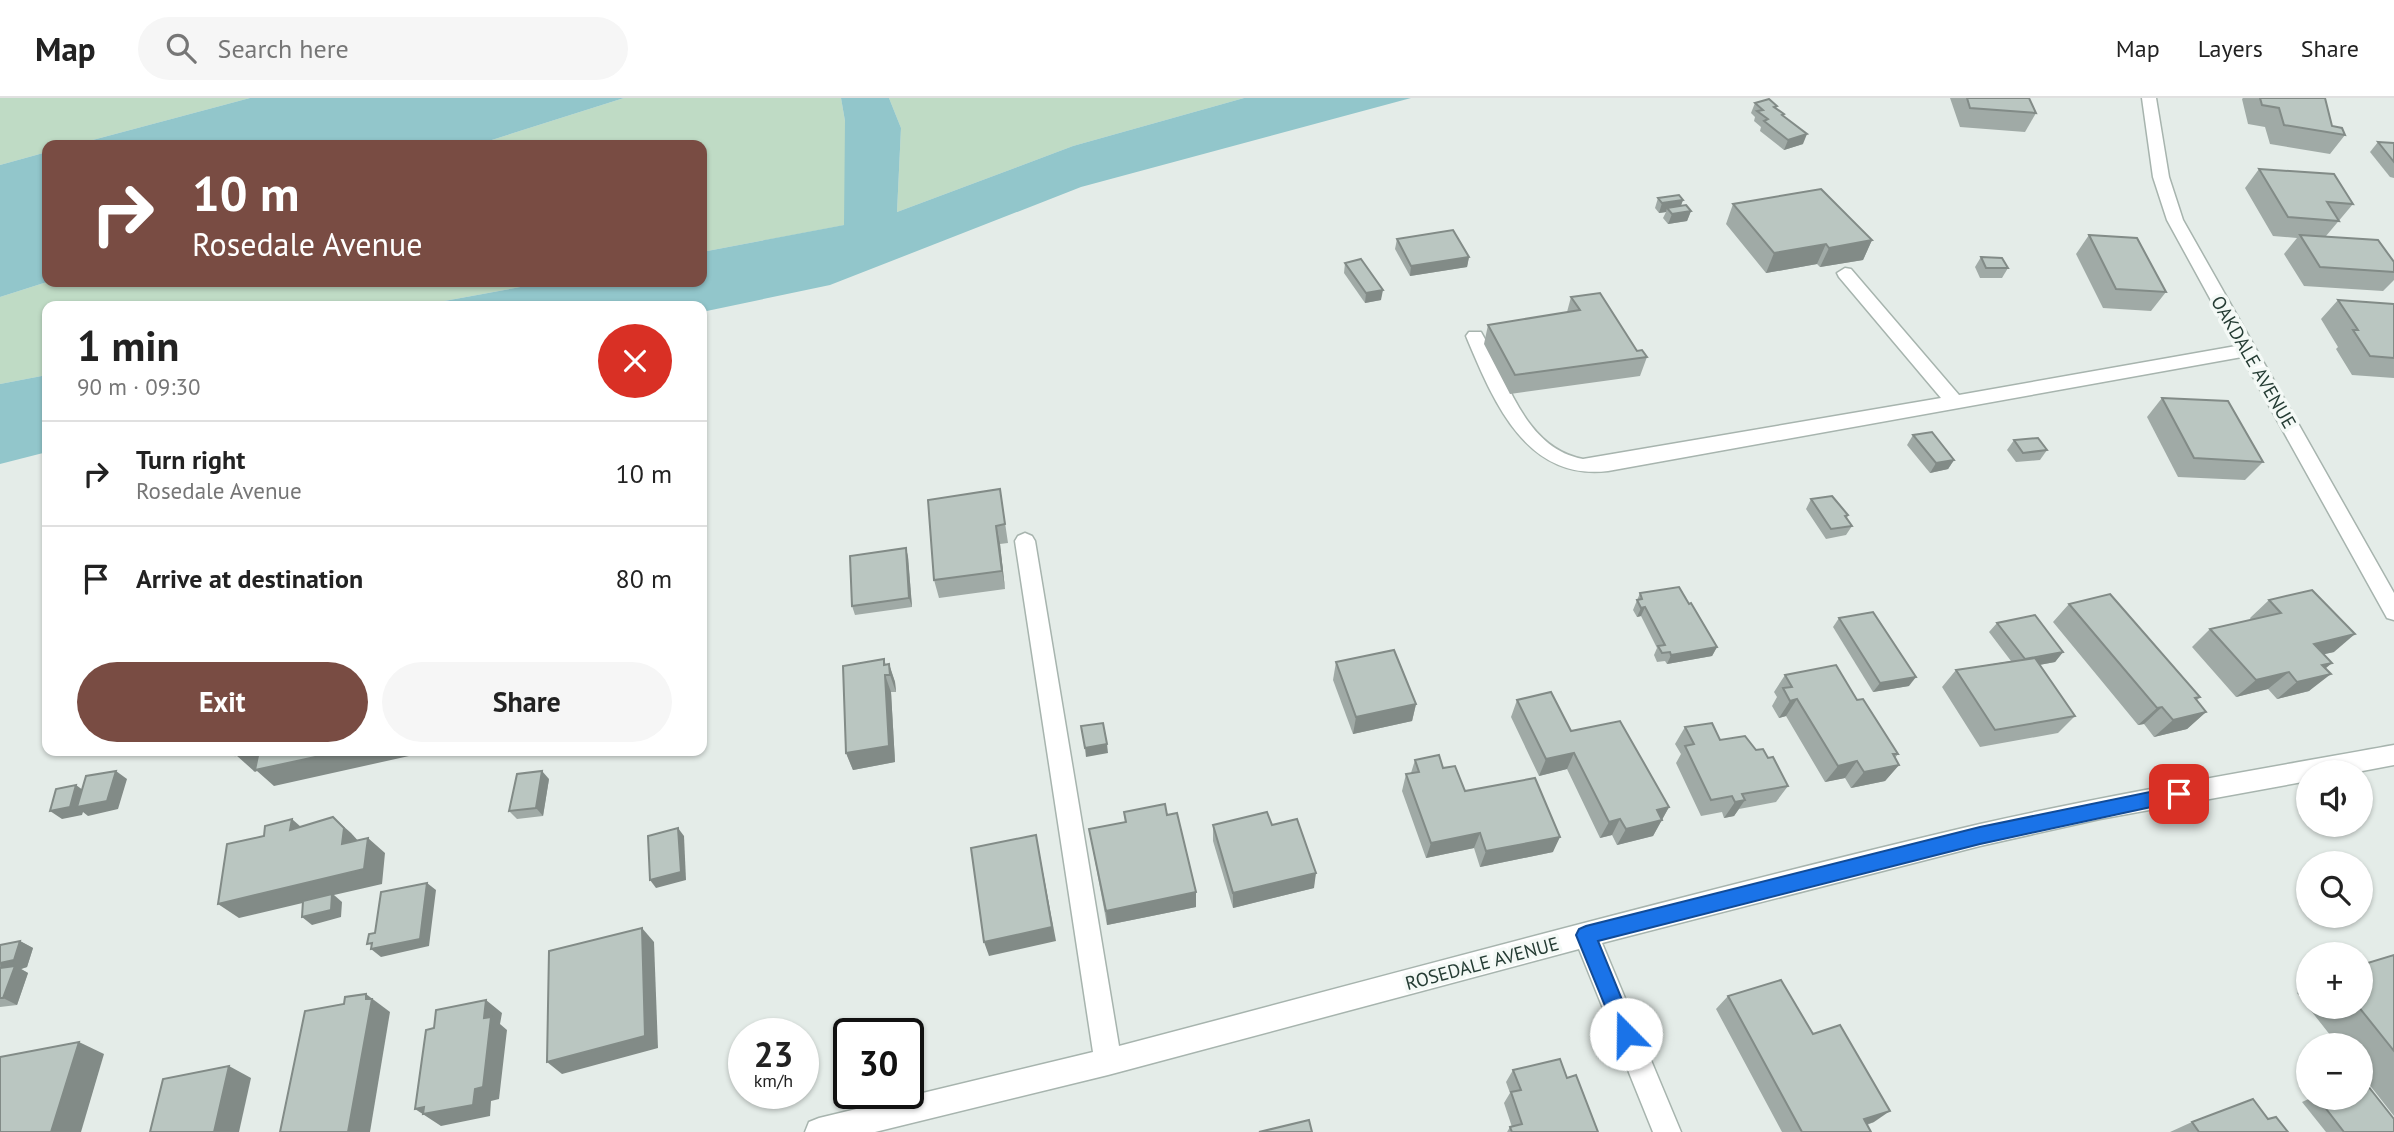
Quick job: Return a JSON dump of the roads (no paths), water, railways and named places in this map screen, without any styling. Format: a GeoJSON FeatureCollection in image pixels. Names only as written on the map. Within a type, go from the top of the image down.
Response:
{"type":"FeatureCollection","features":[{"type":"Feature","properties":{"kind":"street","name":"OAKDALE AVENUE"},"geometry":{"type":"LineString","coordinates":[[2149,98],[2161,177],[2175,220],[2394,612]]}},
{"type":"Feature","properties":{"kind":"street"},"geometry":{"type":"LineString","coordinates":[[1845,273],[1955,402]]}},
{"type":"Feature","properties":{"kind":"street"},"geometry":{"type":"LineString","coordinates":[[1475,336],[1491,375],[1524,428],[1551,454],[1578,467],[2247,350]]}},
{"type":"Feature","properties":{"kind":"street"},"geometry":{"type":"LineString","coordinates":[[1025,541],[1108,1062]]}},
{"type":"Feature","properties":{"kind":"street","name":"ROSEDALE AVENUE"},"geometry":{"type":"LineString","coordinates":[[819,1132],[1108,1062],[1586,935],[1980,835],[2100,809],[2394,755]]}},
{"type":"Feature","properties":{"kind":"street"},"geometry":{"type":"LineString","coordinates":[[1586,935],[1667,1132]]}},
{"type":"Feature","properties":{"kind":"water"},"geometry":{"type":"Polygon","coordinates":[[[250,98],[624,98],[492,140],[93,140],[250,98]]]}},
{"type":"Feature","properties":{"kind":"water"},"geometry":{"type":"Polygon","coordinates":[[[841,98],[889,98],[901,128],[897,212],[1073,146],[1244,98],[1411,98],[1081,187],[830,285],[707,311],[707,301],[444,301],[521,287],[707,287],[707,251],[844,225],[845,121],[841,98]]]}},
{"type":"Feature","properties":{"kind":"water"},"geometry":{"type":"Polygon","coordinates":[[[42,153],[42,284],[0,297],[0,165],[42,153]]]}},
{"type":"Feature","properties":{"kind":"water"},"geometry":{"type":"Polygon","coordinates":[[[42,376],[42,453],[0,464],[0,384],[42,376]]]}}]}
